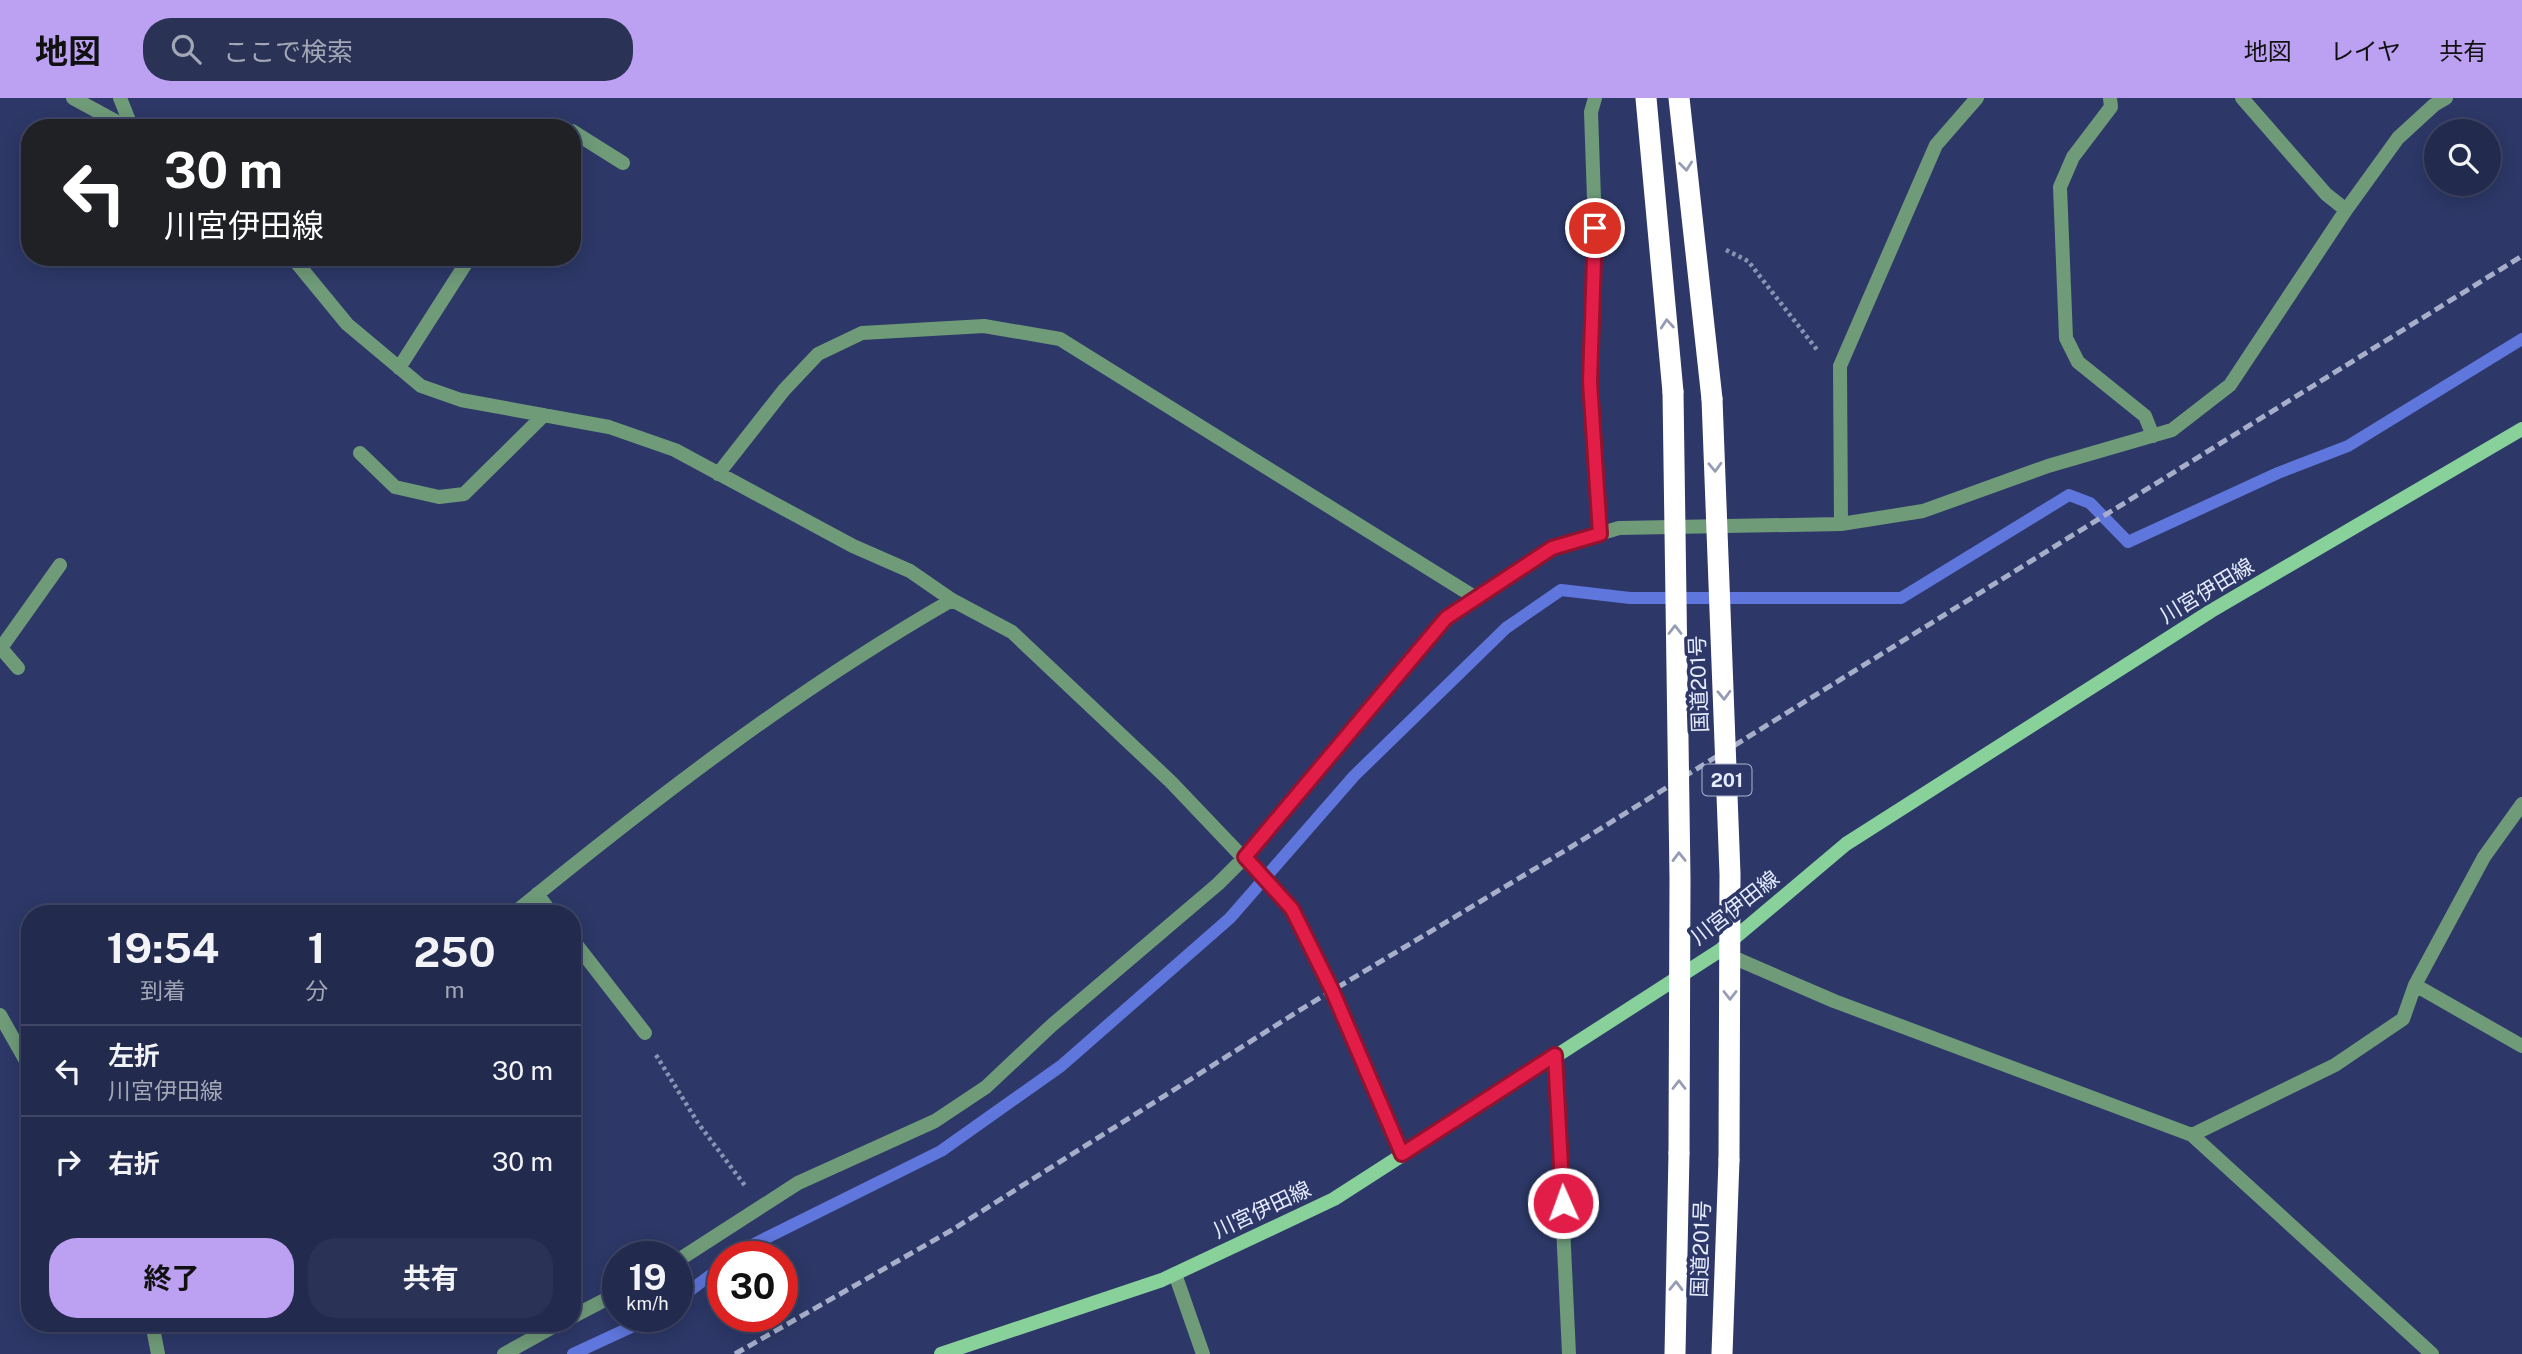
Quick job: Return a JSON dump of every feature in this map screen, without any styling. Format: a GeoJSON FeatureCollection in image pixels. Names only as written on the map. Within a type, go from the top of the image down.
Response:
{"type":"FeatureCollection","features":[{"type":"Feature","properties":{"kind":"highway","name":"国道201号"},"geometry":{"type":"LineString","coordinates":[[1646,98],[1673,392],[1680,878],[1675,1354]]}},
{"type":"Feature","properties":{"kind":"highway","name":"国道201号"},"geometry":{"type":"LineString","coordinates":[[1679,98],[1712,399],[1731,874],[1729,1160],[1722,1354]]}},
{"type":"Feature","properties":{"kind":"main road","name":"川宮伊田線"},"geometry":{"type":"LineString","coordinates":[[948,1353],[1175,1273],[1334,1199],[1718,951],[1846,844],[2211,611],[2522,429]]}},
{"type":"Feature","properties":{"kind":"street"},"geometry":{"type":"LineString","coordinates":[[73,98],[113,119]]}},
{"type":"Feature","properties":{"kind":"street"},"geometry":{"type":"LineString","coordinates":[[120,98],[127,119]]}},
{"type":"Feature","properties":{"kind":"street"},"geometry":{"type":"LineString","coordinates":[[1595,98],[1591,112],[1595,228],[1590,382],[1600,534]]}},
{"type":"Feature","properties":{"kind":"street"},"geometry":{"type":"LineString","coordinates":[[1841,524],[1840,366],[1936,145],[1977,98]]}},
{"type":"Feature","properties":{"kind":"street"},"geometry":{"type":"LineString","coordinates":[[2110,98],[2111,107],[2073,157],[2060,187],[2067,338],[2078,362],[2145,416],[2153,436]]}},
{"type":"Feature","properties":{"kind":"street"},"geometry":{"type":"LineString","coordinates":[[2242,98],[2326,194],[2346,210]]}},
{"type":"Feature","properties":{"kind":"street"},"geometry":{"type":"LineString","coordinates":[[693,1252],[798,1183],[935,1121],[986,1087],[1051,1026],[1218,884],[1245,857],[1446,618],[1552,548],[1619,528],[1841,524],[1923,511],[2048,466],[2172,430],[2230,385],[2346,210],[2398,138],[2434,105],[2446,98]]}},
{"type":"Feature","properties":{"kind":"street"},"geometry":{"type":"LineString","coordinates":[[581,137],[623,163]]}},
{"type":"Feature","properties":{"kind":"street"},"geometry":{"type":"LineString","coordinates":[[299,266],[347,324],[421,386],[461,400],[609,427],[675,450],[853,545],[910,571],[952,600],[1012,632],[1245,857],[1292,909],[1332,990],[1402,1154]]}},
{"type":"Feature","properties":{"kind":"street"},"geometry":{"type":"LineString","coordinates":[[399,368],[464,266]]}},
{"type":"Feature","properties":{"kind":"street"},"geometry":{"type":"LineString","coordinates":[[718,474],[784,390],[818,354],[863,333],[984,326],[1060,340],[1476,598]]}},
{"type":"Feature","properties":{"kind":"street"},"geometry":{"type":"LineString","coordinates":[[360,453],[395,487],[439,496],[464,494],[544,415]]}},
{"type":"Feature","properties":{"kind":"street"},"geometry":{"type":"LineString","coordinates":[[18,668],[0,648],[60,565]]}},
{"type":"Feature","properties":{"kind":"street"},"geometry":{"type":"LineString","coordinates":[[524,905],[654,799],[871,646],[952,600]]}},
{"type":"Feature","properties":{"kind":"street"},"geometry":{"type":"LineString","coordinates":[[2192,1135],[2335,1065],[2403,1019],[2415,985],[2484,857],[2522,804]]}},
{"type":"Feature","properties":{"kind":"street"},"geometry":{"type":"LineString","coordinates":[[537,894],[545,905]]}},
{"type":"Feature","properties":{"kind":"street"},"geometry":{"type":"LineString","coordinates":[[581,950],[645,1032]]}},
{"type":"Feature","properties":{"kind":"street"},"geometry":{"type":"LineString","coordinates":[[1718,951],[1834,1001],[2192,1135],[2432,1354]]}},
{"type":"Feature","properties":{"kind":"street"},"geometry":{"type":"LineString","coordinates":[[2415,985],[2522,1046]]}},
{"type":"Feature","properties":{"kind":"street"},"geometry":{"type":"LineString","coordinates":[[0,1016],[21,1052]]}},
{"type":"Feature","properties":{"kind":"street"},"geometry":{"type":"LineString","coordinates":[[1555,1055],[1569,1354]]}},
{"type":"Feature","properties":{"kind":"street"},"geometry":{"type":"LineString","coordinates":[[1175,1273],[1203,1354]]}},
{"type":"Feature","properties":{"kind":"street"},"geometry":{"type":"LineString","coordinates":[[581,1312],[602,1301]]}},
{"type":"Feature","properties":{"kind":"street"},"geometry":{"type":"LineString","coordinates":[[154,1332],[158,1354]]}},
{"type":"Feature","properties":{"kind":"street"},"geometry":{"type":"LineString","coordinates":[[504,1354],[544,1332]]}},
{"type":"Feature","properties":{"kind":"path"},"geometry":{"type":"LineString","coordinates":[[1694,235],[1748,261],[1839,380]]}},
{"type":"Feature","properties":{"kind":"path"},"geometry":{"type":"LineString","coordinates":[[645,1032],[652,1049],[698,1123],[761,1207]]}},
{"type":"Feature","properties":{"kind":"waterway"},"geometry":{"type":"LineString","coordinates":[[760,1241],[941,1151],[1061,1066],[1230,918],[1354,776],[1506,628],[1561,590],[1630,598],[1901,598],[2069,495],[2090,503],[2128,542],[2278,473],[2348,446],[2522,339]]}},
{"type":"Feature","properties":{"kind":"waterway"},"geometry":{"type":"LineString","coordinates":[[693,1288],[707,1278]]}},
{"type":"Feature","properties":{"kind":"waterway"},"geometry":{"type":"LineString","coordinates":[[573,1354],[620,1332]]}},
{"type":"Feature","properties":{"kind":"railway"},"geometry":{"type":"LineString","coordinates":[[735,1354],[952,1230],[1305,1007],[1571,847],[2522,256]]}},
{"type":"Feature","properties":{"kind":"route"},"geometry":{"type":"LineString","coordinates":[[1563,1203],[1555,1055],[1402,1154],[1332,990],[1292,909],[1245,857],[1446,618],[1552,548],[1600,534],[1590,382],[1595,228]]}}]}
